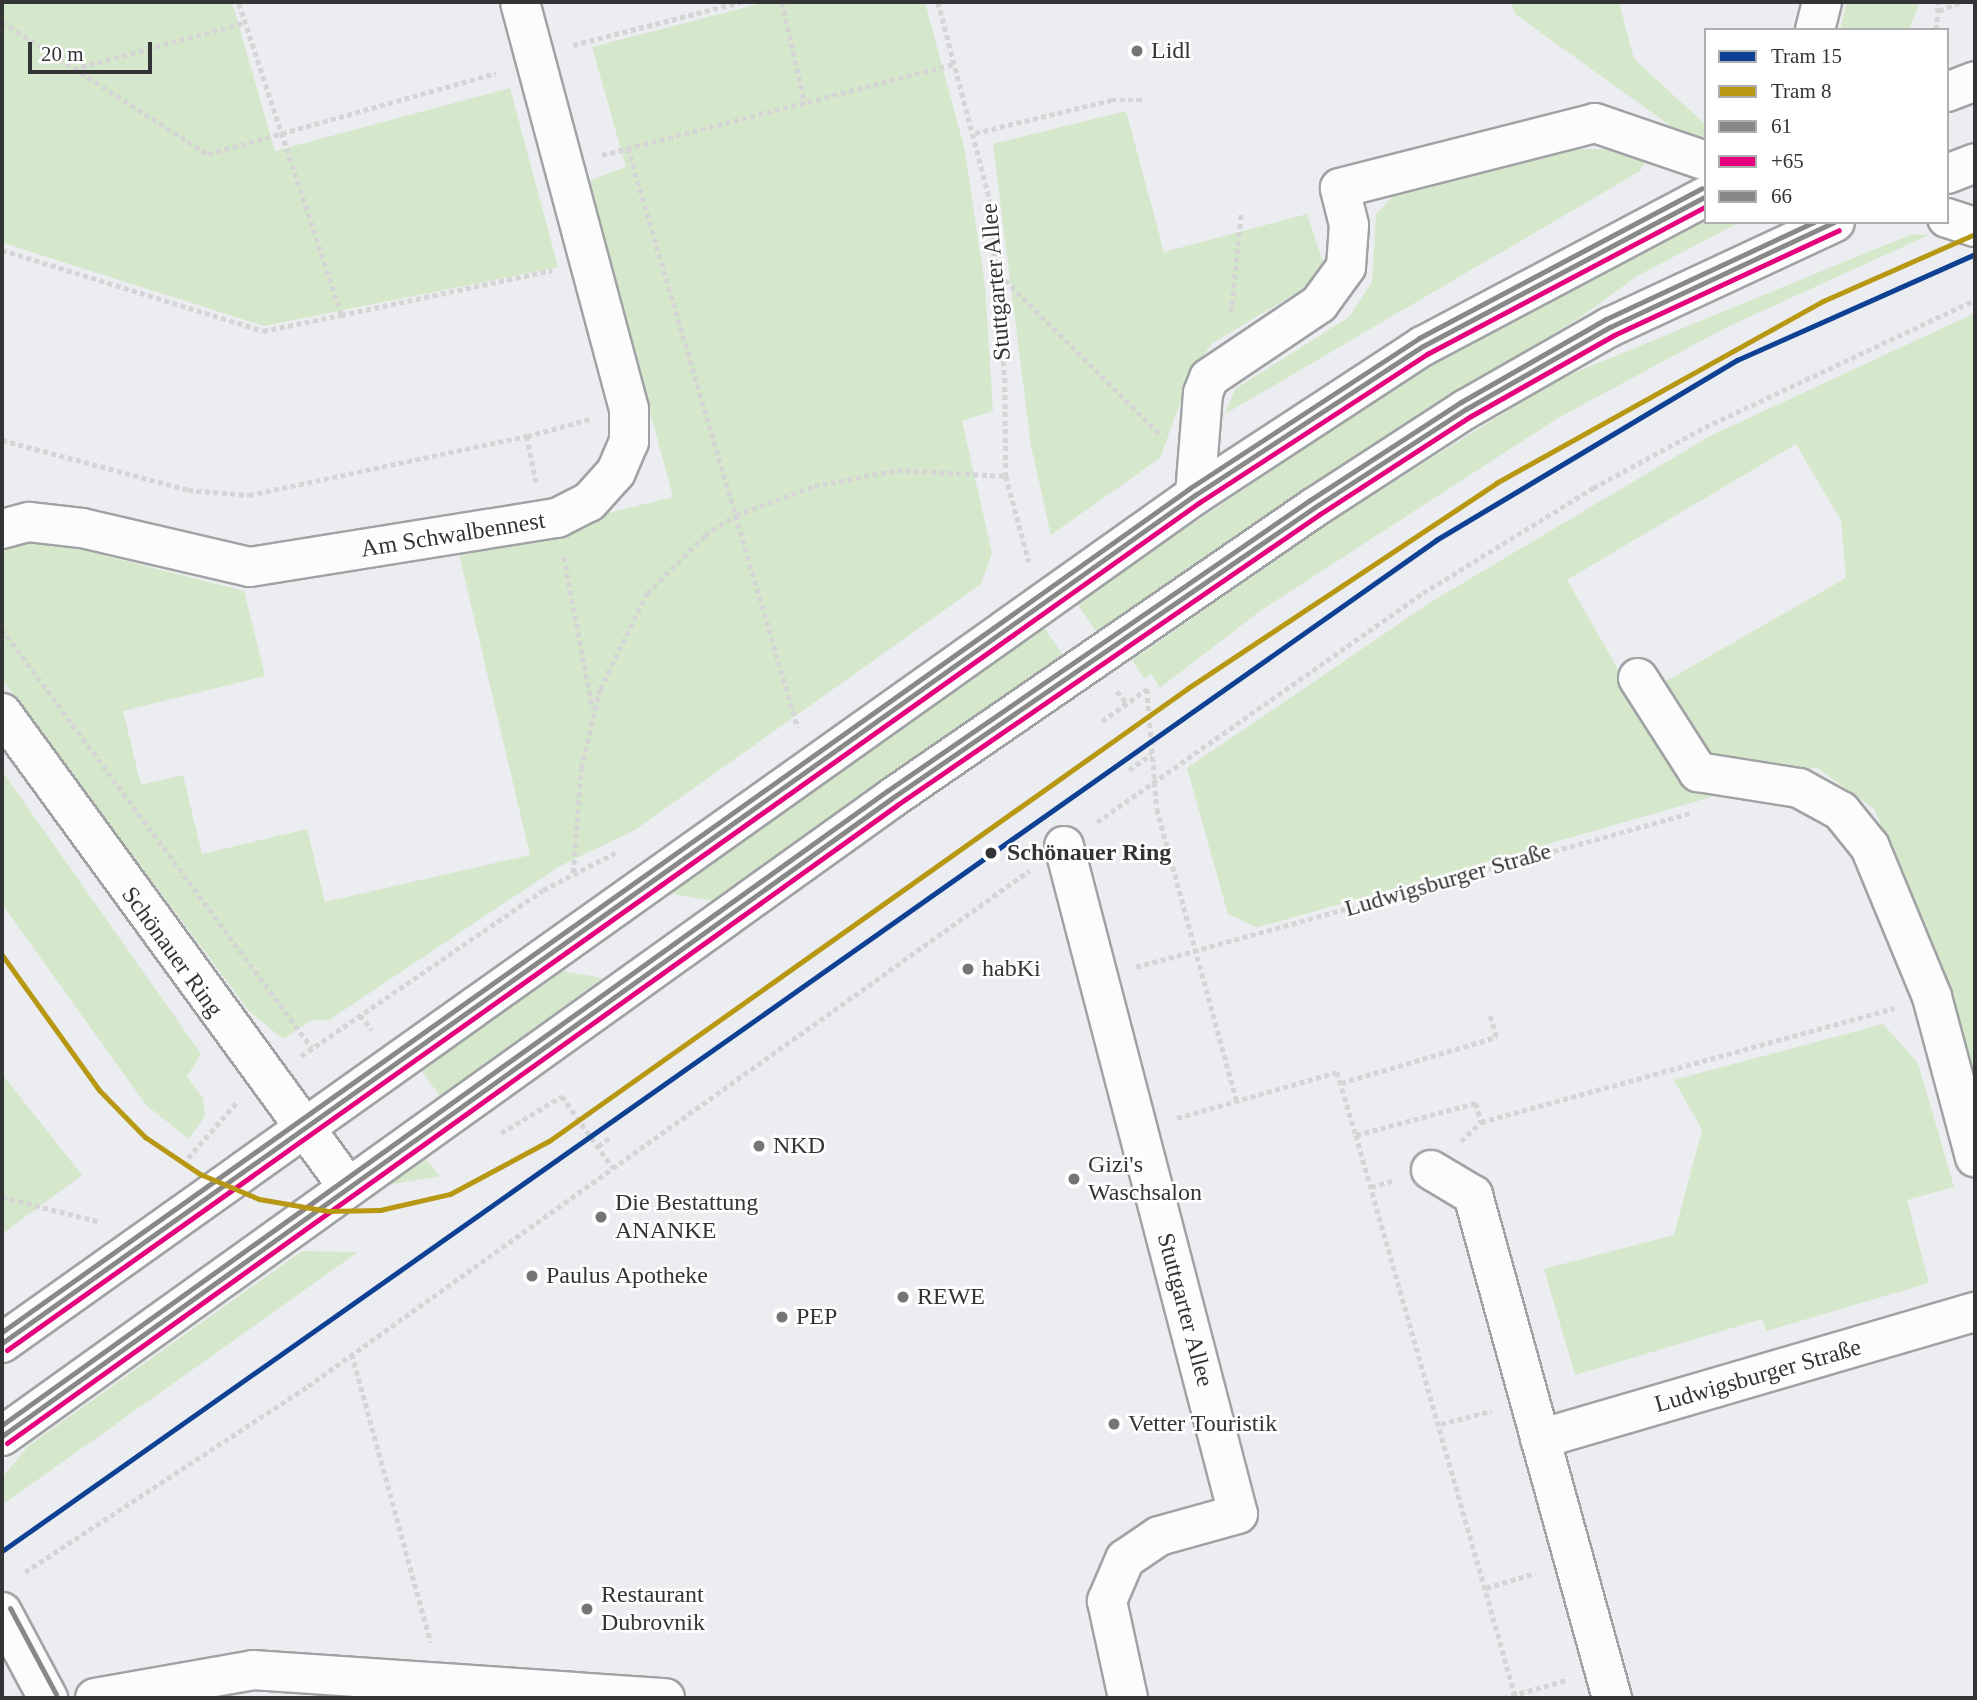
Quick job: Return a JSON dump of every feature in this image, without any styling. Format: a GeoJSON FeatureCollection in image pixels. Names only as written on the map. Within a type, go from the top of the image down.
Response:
{"type":"FeatureCollection","features":[{"type":"Feature","properties":{"kind":"main road","name":"Am Schwalbennest"},"geometry":{"type":"LineString","coordinates":[[2,528],[29,522],[82,528],[250,567],[551,519],[589,502],[616,472],[629,442],[629,410],[520,2]]}},
{"type":"Feature","properties":{"kind":"main road"},"geometry":{"type":"LineString","coordinates":[[1816,28],[1822,2]]}},
{"type":"Feature","properties":{"kind":"main road"},"geometry":{"type":"LineString","coordinates":[[1949,91],[1975,80]]}},
{"type":"Feature","properties":{"kind":"main road"},"geometry":{"type":"LineString","coordinates":[[1195,495],[1202,393],[1226,362],[1331,290],[1346,267],[1349,225],[1340,188],[1595,123],[1641,141],[1704,160]]}},
{"type":"Feature","properties":{"kind":"main road"},"geometry":{"type":"LineString","coordinates":[[1949,173],[1975,163]]}},
{"type":"Feature","properties":{"kind":"main road"},"geometry":{"type":"LineString","coordinates":[[2,1343],[1195,495],[1423,346],[1704,197]]}},
{"type":"Feature","properties":{"kind":"main road"},"geometry":{"type":"LineString","coordinates":[[1949,219],[1975,227]]}},
{"type":"Feature","properties":{"kind":"main road"},"geometry":{"type":"LineString","coordinates":[[2,1437],[892,798],[1350,484],[1610,327],[1831,224]]}},
{"type":"Feature","properties":{"kind":"main road"},"geometry":{"type":"LineString","coordinates":[[1638,678],[1698,772],[1799,788],[1841,811],[1870,847],[1933,997],[1975,1157]]}},
{"type":"Feature","properties":{"kind":"main road","name":"Schönauer Ring"},"geometry":{"type":"LineString","coordinates":[[2,713],[301,1128],[348,1187]]}},
{"type":"Feature","properties":{"kind":"main road","name":"Stuttgarter Allee"},"geometry":{"type":"LineString","coordinates":[[1064,846],[1238,1514],[1159,1536],[1125,1559],[1107,1601],[1128,1698]]}},
{"type":"Feature","properties":{"kind":"main road"},"geometry":{"type":"LineString","coordinates":[[1431,1170],[1474,1195],[1608,1684]]}},
{"type":"Feature","properties":{"kind":"main road","name":"Ludwigsburger Straße"},"geometry":{"type":"LineString","coordinates":[[1540,1439],[1975,1312]]}},
{"type":"Feature","properties":{"kind":"main road"},"geometry":{"type":"LineString","coordinates":[[2,1612],[48,1698]]}},
{"type":"Feature","properties":{"kind":"main road"},"geometry":{"type":"LineString","coordinates":[[95,1698],[253,1670],[665,1698]]}},
{"type":"Feature","properties":{"kind":"path"},"geometry":{"type":"LineString","coordinates":[[238,2],[276,133],[341,315]]}},
{"type":"Feature","properties":{"kind":"path"},"geometry":{"type":"LineString","coordinates":[[2,22],[208,154],[276,133],[482,79],[535,55],[740,2]]}},
{"type":"Feature","properties":{"kind":"path"},"geometry":{"type":"LineString","coordinates":[[782,2],[805,103]]}},
{"type":"Feature","properties":{"kind":"path","name":"Stuttgarter Allee"},"geometry":{"type":"LineString","coordinates":[[938,2],[975,133],[998,273],[1006,476],[1030,565]]}},
{"type":"Feature","properties":{"kind":"path"},"geometry":{"type":"LineString","coordinates":[[1936,28],[1938,2]]}},
{"type":"Feature","properties":{"kind":"path"},"geometry":{"type":"LineString","coordinates":[[1938,11],[1959,2]]}},
{"type":"Feature","properties":{"kind":"path"},"geometry":{"type":"LineString","coordinates":[[73,69],[244,23]]}},
{"type":"Feature","properties":{"kind":"path"},"geometry":{"type":"LineString","coordinates":[[564,164],[956,64]]}},
{"type":"Feature","properties":{"kind":"path"},"geometry":{"type":"LineString","coordinates":[[975,133],[1111,100],[1143,100]]}},
{"type":"Feature","properties":{"kind":"path"},"geometry":{"type":"LineString","coordinates":[[628,148],[798,729]]}},
{"type":"Feature","properties":{"kind":"path"},"geometry":{"type":"LineString","coordinates":[[1226,362],[1241,213]]}},
{"type":"Feature","properties":{"kind":"path"},"geometry":{"type":"LineString","coordinates":[[2,250],[263,331],[589,262]]}},
{"type":"Feature","properties":{"kind":"path"},"geometry":{"type":"LineString","coordinates":[[998,273],[1166,439]]}},
{"type":"Feature","properties":{"kind":"path"},"geometry":{"type":"LineString","coordinates":[[25,1572],[352,1354],[1154,780],[1423,593],[1593,488],[1705,427],[1975,300]]}},
{"type":"Feature","properties":{"kind":"path"},"geometry":{"type":"LineString","coordinates":[[2,440],[188,490],[249,495],[527,436],[629,410]]}},
{"type":"Feature","properties":{"kind":"path"},"geometry":{"type":"LineString","coordinates":[[527,436],[551,519],[594,714]]}},
{"type":"Feature","properties":{"kind":"path"},"geometry":{"type":"LineString","coordinates":[[573,874],[581,768],[594,714],[647,593],[705,535],[736,514],[814,486],[897,470],[1006,476]]}},
{"type":"Feature","properties":{"kind":"path"},"geometry":{"type":"LineString","coordinates":[[2,629],[312,1048]]}},
{"type":"Feature","properties":{"kind":"path"},"geometry":{"type":"LineString","coordinates":[[1102,721],[1147,689],[1154,780],[1237,1101]]}},
{"type":"Feature","properties":{"kind":"path"},"geometry":{"type":"LineString","coordinates":[[1129,770],[1152,753]]}},
{"type":"Feature","properties":{"kind":"path","name":"Ludwigsburger Straße"},"geometry":{"type":"LineString","coordinates":[[1098,977],[1699,811]]}},
{"type":"Feature","properties":{"kind":"path"},"geometry":{"type":"LineString","coordinates":[[1431,1170],[1481,1122],[1933,997]]}},
{"type":"Feature","properties":{"kind":"path"},"geometry":{"type":"LineString","coordinates":[[1341,1083],[1496,1037],[1489,1013]]}},
{"type":"Feature","properties":{"kind":"path"},"geometry":{"type":"LineString","coordinates":[[1138,1129],[1337,1072],[1441,1424],[1515,1697]]}},
{"type":"Feature","properties":{"kind":"path"},"geometry":{"type":"LineString","coordinates":[[497,1135],[562,1096],[613,1168]]}},
{"type":"Feature","properties":{"kind":"path"},"geometry":{"type":"LineString","coordinates":[[1356,1135],[1476,1103],[1481,1122]]}},
{"type":"Feature","properties":{"kind":"path"},"geometry":{"type":"LineString","coordinates":[[598,1146],[611,1137]]}},
{"type":"Feature","properties":{"kind":"path"},"geometry":{"type":"LineString","coordinates":[[2,1197],[101,1222]]}},
{"type":"Feature","properties":{"kind":"path"},"geometry":{"type":"LineString","coordinates":[[352,1354],[442,1683]]}},
{"type":"Feature","properties":{"kind":"path"},"geometry":{"type":"LineString","coordinates":[[1441,1424],[1529,1400]]}},
{"type":"Feature","properties":{"kind":"path"},"geometry":{"type":"LineString","coordinates":[[1486,1588],[1573,1561]]}},
{"type":"Feature","properties":{"kind":"path"},"geometry":{"type":"LineString","coordinates":[[1503,1698],[1608,1684]]}},
{"type":"Feature","properties":{"kind":"green space"},"geometry":{"type":"Polygon","coordinates":[[[2,2],[232,2],[275,151],[510,88],[558,267],[264,326],[3,243],[2,2]]]}},
{"type":"Feature","properties":{"kind":"green space"},"geometry":{"type":"Polygon","coordinates":[[[766,2],[925,2],[965,151],[985,286],[993,411],[962,421],[992,553],[981,584],[635,830],[560,866],[329,1020],[312,1020],[283,1039],[249,1011],[2,679],[2,545],[43,540],[244,591],[265,676],[123,711],[141,785],[183,775],[202,854],[307,829],[325,902],[530,855],[458,550],[673,497],[588,181],[626,167],[592,47],[766,2]]]}},
{"type":"Feature","properties":{"kind":"green space"},"geometry":{"type":"Polygon","coordinates":[[[1511,2],[1619,2],[1634,59],[1704,123],[1704,136],[1693,142],[1515,14],[1511,2]]]}},
{"type":"Feature","properties":{"kind":"green space"},"geometry":{"type":"Polygon","coordinates":[[[1847,2],[1920,2],[1910,28],[1840,28],[1847,2]]]}},
{"type":"Feature","properties":{"kind":"green space"},"geometry":{"type":"Polygon","coordinates":[[[1126,111],[1164,252],[1307,214],[1323,262],[1308,286],[1211,344],[1189,379],[1160,458],[1051,535],[1031,446],[993,144],[1126,111]]]}},
{"type":"Feature","properties":{"kind":"green space"},"geometry":{"type":"Polygon","coordinates":[[[1551,149],[1604,149],[1646,160],[1640,171],[1225,414],[1235,389],[1349,317],[1372,282],[1376,214],[1399,189],[1551,149]]]}},
{"type":"Feature","properties":{"kind":"green space"},"geometry":{"type":"Polygon","coordinates":[[[1704,218],[1704,224],[1736,224],[1637,276],[1581,317],[1366,448],[1097,633],[1076,602],[1452,350],[1704,218]]]}},
{"type":"Feature","properties":{"kind":"green space"},"geometry":{"type":"Polygon","coordinates":[[[1912,234],[1929,235],[1725,328],[1558,418],[1260,611],[1160,688],[1151,674],[1144,679],[1132,660],[1348,510],[1557,380],[1912,234]]]}},
{"type":"Feature","properties":{"kind":"green space"},"geometry":{"type":"Polygon","coordinates":[[[1975,313],[1975,1088],[1939,962],[1874,809],[1816,767],[1274,923],[1256,927],[1228,914],[1187,768],[1431,602],[1710,436],[1975,313]],[[1796,444],[1567,580],[1635,699],[1846,578],[1841,521],[1796,444]]]}},
{"type":"Feature","properties":{"kind":"green space"},"geometry":{"type":"Polygon","coordinates":[[[1043,626],[1063,655],[714,901],[663,892],[1043,626]]]}},
{"type":"Feature","properties":{"kind":"green space"},"geometry":{"type":"Polygon","coordinates":[[[2,771],[201,1054],[187,1077],[203,1098],[205,1116],[189,1139],[146,1105],[2,904],[2,771]]]}},
{"type":"Feature","properties":{"kind":"green space"},"geometry":{"type":"Polygon","coordinates":[[[556,970],[603,978],[440,1096],[420,1069],[556,970]]]}},
{"type":"Feature","properties":{"kind":"green space"},"geometry":{"type":"Polygon","coordinates":[[[1883,1024],[1918,1063],[1954,1187],[1907,1200],[1929,1283],[1766,1331],[1762,1319],[1575,1375],[1544,1269],[1674,1235],[1702,1130],[1674,1080],[1883,1024]]]}},
{"type":"Feature","properties":{"kind":"green space"},"geometry":{"type":"Polygon","coordinates":[[[2,1074],[82,1175],[2,1234],[2,1074]]]}},
{"type":"Feature","properties":{"kind":"green space"},"geometry":{"type":"Polygon","coordinates":[[[424,1157],[440,1176],[388,1185],[424,1157]]]}},
{"type":"Feature","properties":{"kind":"green space"},"geometry":{"type":"Polygon","coordinates":[[[302,1251],[358,1252],[2,1505],[2,1478],[28,1446],[302,1251]]]}},
{"type":"Feature","properties":{"kind":"tram line","name":"8"},"geometry":{"type":"LineString","coordinates":[[2,955],[99,1090],[145,1137],[200,1174],[259,1199],[328,1211],[380,1210],[450,1194],[549,1141],[1188,688],[1496,483],[1823,301],[1975,234]]}},
{"type":"Feature","properties":{"kind":"tram line","name":"15"},"geometry":{"type":"LineString","coordinates":[[2,1551],[1436,540],[1737,360],[1975,254]]}},
{"type":"Feature","properties":{"kind":"transit line","name":"66"},"geometry":{"type":"LineString","coordinates":[[2,1332],[1190,488],[1419,338],[1702,188]]}},
{"type":"Feature","properties":{"kind":"transit line","name":"61"},"geometry":{"type":"LineString","coordinates":[[2,1343],[1195,495],[1423,346],[1704,197]]}},
{"type":"Feature","properties":{"kind":"transit line","name":"+65"},"geometry":{"type":"LineString","coordinates":[[7,1350],[1200,502],[1427,354],[1704,207]]}},
{"type":"Feature","properties":{"kind":"transit line","name":"66"},"geometry":{"type":"LineString","coordinates":[[2,1425],[887,791],[1310,500],[1461,402],[1606,319],[1810,224]]}},
{"type":"Feature","properties":{"kind":"transit line","name":"61"},"geometry":{"type":"LineString","coordinates":[[2,1436],[892,798],[1315,507],[1466,409],[1610,327],[1830,224]]}},
{"type":"Feature","properties":{"kind":"transit line","name":"+65"},"geometry":{"type":"LineString","coordinates":[[7,1443],[897,805],[1320,514],[1471,416],[1614,335],[1839,230]]}},
{"type":"Feature","properties":{"kind":"transit line","name":"66"},"geometry":{"type":"LineString","coordinates":[[10,1608],[56,1694]]}},
{"type":"Feature","properties":{"kind":"place","name":"Lidl"},"geometry":{"type":"Point","coordinates":[1137,51]}},
{"type":"Feature","properties":{"kind":"place","name":"Schönauer Ring"},"geometry":{"type":"Point","coordinates":[991,853]}},
{"type":"Feature","properties":{"kind":"place","name":"habKi"},"geometry":{"type":"Point","coordinates":[968,969]}},
{"type":"Feature","properties":{"kind":"place","name":"NKD"},"geometry":{"type":"Point","coordinates":[759,1146]}},
{"type":"Feature","properties":{"kind":"place","name":"Gizi's Waschsalon"},"geometry":{"type":"Point","coordinates":[1074,1179]}},
{"type":"Feature","properties":{"kind":"place","name":"Die Bestattung ANANKE"},"geometry":{"type":"Point","coordinates":[601,1217]}},
{"type":"Feature","properties":{"kind":"place","name":"Paulus Apotheke"},"geometry":{"type":"Point","coordinates":[532,1276]}},
{"type":"Feature","properties":{"kind":"place","name":"REWE"},"geometry":{"type":"Point","coordinates":[903,1297]}},
{"type":"Feature","properties":{"kind":"place","name":"PEP"},"geometry":{"type":"Point","coordinates":[782,1317]}},
{"type":"Feature","properties":{"kind":"place","name":"Vetter Touristik"},"geometry":{"type":"Point","coordinates":[1114,1424]}},
{"type":"Feature","properties":{"kind":"place","name":"Restaurant Dubrovnik"},"geometry":{"type":"Point","coordinates":[587,1609]}}]}
